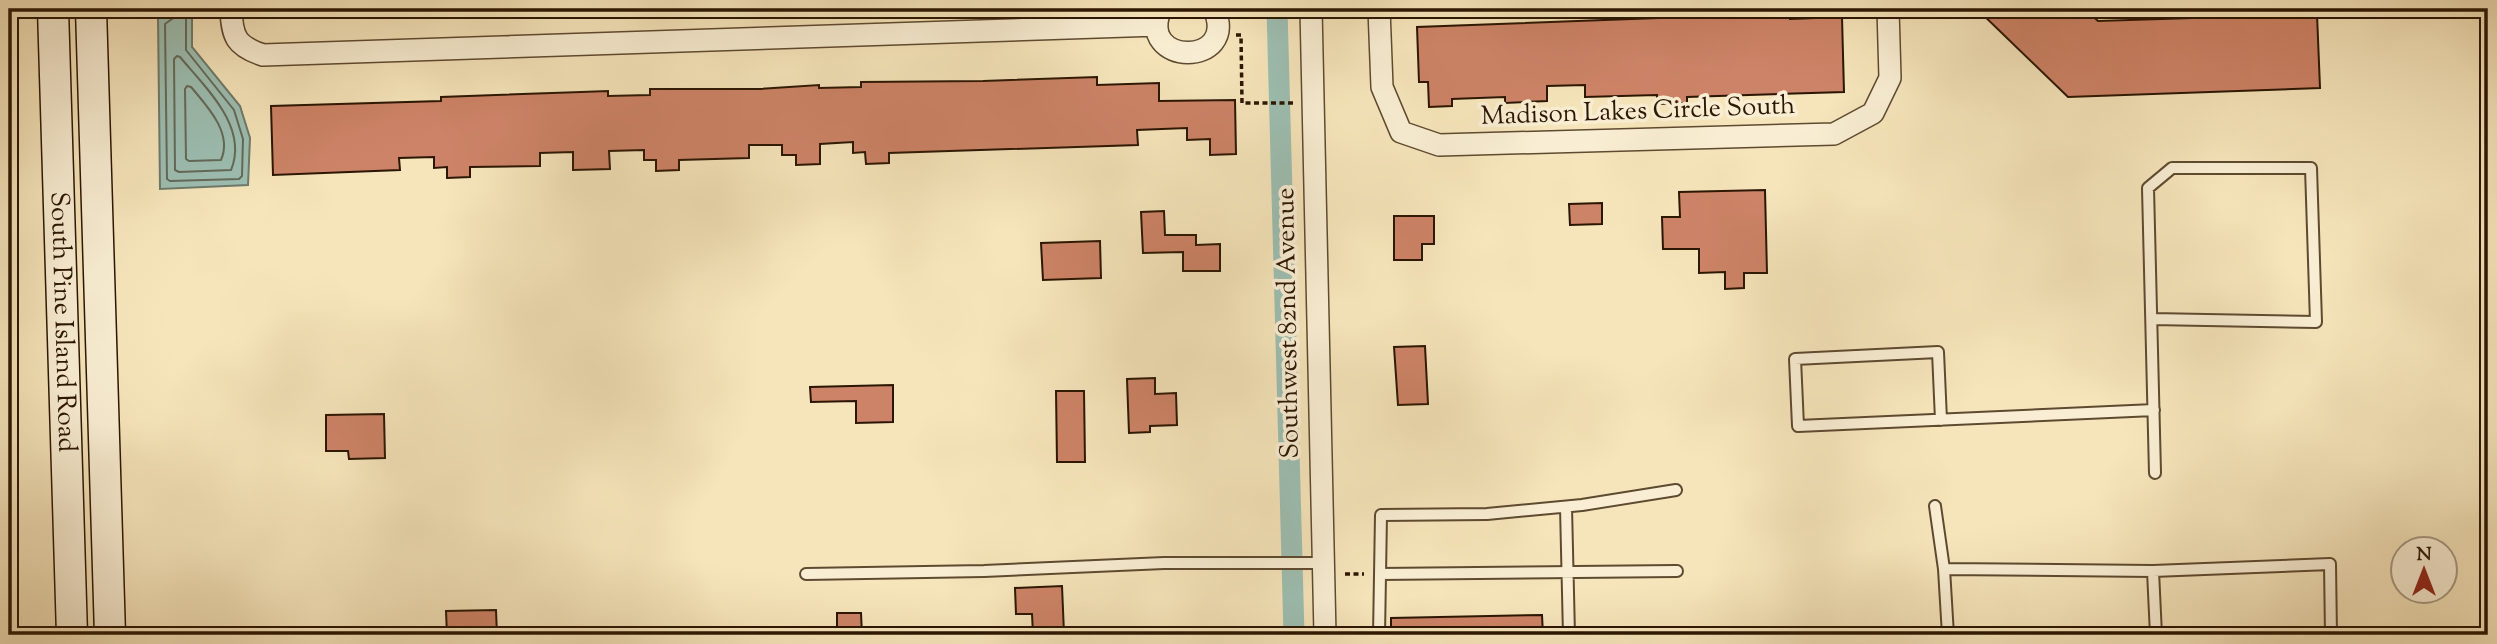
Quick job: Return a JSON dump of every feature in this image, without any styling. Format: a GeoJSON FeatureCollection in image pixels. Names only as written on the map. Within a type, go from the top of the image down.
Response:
{"type":"FeatureCollection","features":[{"type":"Feature","properties":{"kind":"main road","name":"South Pine Island Road"},"geometry":{"type":"LineString","coordinates":[[53,9],[72,635]]}},
{"type":"Feature","properties":{"kind":"main road","name":"South Pine Island Road"},"geometry":{"type":"LineString","coordinates":[[91,9],[110,635]]}},
{"type":"Feature","properties":{"kind":"street"},"geometry":{"type":"LineString","coordinates":[[231,9],[232,27],[237,41],[247,50],[263,55],[1159,17],[1159,35],[1172,50],[1192,54],[1202,51],[1216,36],[1218,27],[1214,9]]}},
{"type":"Feature","properties":{"kind":"street","name":"Southwest 82nd Avenue"},"geometry":{"type":"LineString","coordinates":[[1311,9],[1325,635]]}},
{"type":"Feature","properties":{"kind":"street","name":"Madison Lakes Circle South"},"geometry":{"type":"LineString","coordinates":[[1379,9],[1382,87],[1401,132],[1439,145],[1834,134],[1874,113],[1890,78],[1888,9]]}},
{"type":"Feature","properties":{"kind":"lane"},"geometry":{"type":"LineString","coordinates":[[2152,319],[2316,322],[2311,168],[2172,167],[2148,188],[2155,472]]}},
{"type":"Feature","properties":{"kind":"lane"},"geometry":{"type":"LineString","coordinates":[[1941,420],[1938,352],[1795,359],[1798,426],[1941,420],[2154,410]]}},
{"type":"Feature","properties":{"kind":"lane"},"geometry":{"type":"LineString","coordinates":[[1379,635],[1381,515],[1487,514],[1566,507],[1676,490]]}},
{"type":"Feature","properties":{"kind":"lane"},"geometry":{"type":"LineString","coordinates":[[1935,506],[1944,569],[1948,635]]}},
{"type":"Feature","properties":{"kind":"lane"},"geometry":{"type":"LineString","coordinates":[[1566,507],[1569,635]]}},
{"type":"Feature","properties":{"kind":"lane"},"geometry":{"type":"LineString","coordinates":[[806,573],[984,571],[1164,563],[1323,563]]}},
{"type":"Feature","properties":{"kind":"lane"},"geometry":{"type":"LineString","coordinates":[[1944,569],[2153,571],[2330,564],[2331,635]]}},
{"type":"Feature","properties":{"kind":"lane"},"geometry":{"type":"LineString","coordinates":[[1380,574],[1677,571]]}},
{"type":"Feature","properties":{"kind":"lane"},"geometry":{"type":"LineString","coordinates":[[2153,571],[2156,635]]}},
{"type":"Feature","properties":{"kind":"path"},"geometry":{"type":"LineString","coordinates":[[1230,35],[1241,35],[1242,103],[1284,103]]}},
{"type":"Feature","properties":{"kind":"water"},"geometry":{"type":"Polygon","coordinates":[[[178,9],[192,9],[192,47],[240,106],[250,138],[248,185],[160,189],[158,17],[178,9]]]}},
{"type":"Feature","properties":{"kind":"building"},"geometry":{"type":"Polygon","coordinates":[[[1977,9],[2085,9],[2098,21],[2317,14],[2320,88],[2068,97],[1977,9]]]}},
{"type":"Feature","properties":{"kind":"building"},"geometry":{"type":"Polygon","coordinates":[[[1790,13],[1790,19],[1842,17],[1844,92],[1687,97],[1687,103],[1657,104],[1657,95],[1585,97],[1585,85],[1547,86],[1547,101],[1505,103],[1505,97],[1452,99],[1452,106],[1429,107],[1428,82],[1419,82],[1417,27],[1790,13]]]}},
{"type":"Feature","properties":{"kind":"building"},"geometry":{"type":"Polygon","coordinates":[[[1097,77],[1097,85],[1159,83],[1159,101],[1235,100],[1236,154],[1210,155],[1210,139],[1187,140],[1187,128],[1137,130],[1138,145],[889,153],[889,163],[866,164],[865,152],[853,153],[853,142],[820,144],[820,164],[796,165],[796,155],[782,155],[782,145],[749,145],[749,158],[679,160],[679,170],[656,171],[656,160],[644,160],[644,150],[609,151],[610,169],[573,170],[573,152],[540,153],[540,166],[470,167],[470,177],[447,178],[447,167],[434,168],[434,157],[399,158],[400,170],[273,175],[271,106],[441,101],[441,97],[608,91],[608,96],[650,95],[650,89],[760,89],[819,85],[819,88],[861,87],[861,82],[1097,77]]]}},
{"type":"Feature","properties":{"kind":"building"},"geometry":{"type":"Polygon","coordinates":[[[1765,190],[1767,273],[1744,273],[1744,288],[1725,289],[1725,272],[1699,273],[1699,249],[1663,249],[1662,217],[1680,217],[1679,192],[1765,190]]]}},
{"type":"Feature","properties":{"kind":"building"},"geometry":{"type":"Polygon","coordinates":[[[1602,203],[1602,224],[1570,225],[1569,204],[1602,203]]]}},
{"type":"Feature","properties":{"kind":"building"},"geometry":{"type":"Polygon","coordinates":[[[1164,211],[1165,235],[1196,235],[1196,245],[1220,244],[1220,271],[1183,271],[1183,252],[1143,253],[1141,212],[1164,211]]]}},
{"type":"Feature","properties":{"kind":"building"},"geometry":{"type":"Polygon","coordinates":[[[1394,216],[1434,216],[1434,244],[1422,244],[1422,260],[1394,260],[1394,216]]]}},
{"type":"Feature","properties":{"kind":"building"},"geometry":{"type":"Polygon","coordinates":[[[1100,241],[1101,278],[1043,280],[1041,243],[1100,241]]]}},
{"type":"Feature","properties":{"kind":"building"},"geometry":{"type":"Polygon","coordinates":[[[1425,346],[1428,404],[1398,405],[1394,347],[1425,346]]]}},
{"type":"Feature","properties":{"kind":"building"},"geometry":{"type":"Polygon","coordinates":[[[1155,378],[1155,394],[1176,393],[1177,425],[1150,426],[1150,432],[1129,433],[1127,379],[1155,378]]]}},
{"type":"Feature","properties":{"kind":"building"},"geometry":{"type":"Polygon","coordinates":[[[893,385],[893,422],[856,423],[856,401],[811,402],[810,387],[893,385]]]}},
{"type":"Feature","properties":{"kind":"building"},"geometry":{"type":"Polygon","coordinates":[[[1056,391],[1084,391],[1085,462],[1057,462],[1056,391]]]}},
{"type":"Feature","properties":{"kind":"building"},"geometry":{"type":"Polygon","coordinates":[[[384,414],[385,458],[349,459],[348,451],[326,451],[326,415],[384,414]]]}},
{"type":"Feature","properties":{"kind":"building"},"geometry":{"type":"Polygon","coordinates":[[[1062,586],[1064,633],[1033,634],[1032,614],[1016,614],[1015,588],[1062,586]]]}},
{"type":"Feature","properties":{"kind":"building"},"geometry":{"type":"Polygon","coordinates":[[[496,610],[497,635],[447,635],[446,611],[496,610]]]}},
{"type":"Feature","properties":{"kind":"building"},"geometry":{"type":"Polygon","coordinates":[[[837,613],[861,613],[862,635],[837,635],[837,613]]]}},
{"type":"Feature","properties":{"kind":"building"},"geometry":{"type":"Polygon","coordinates":[[[1542,615],[1543,635],[1391,635],[1391,618],[1542,615]]]}},
{"type":"Feature","properties":{"kind":"waterway"},"geometry":{"type":"LineString","coordinates":[[1277,9],[1294,635]]}}]}
